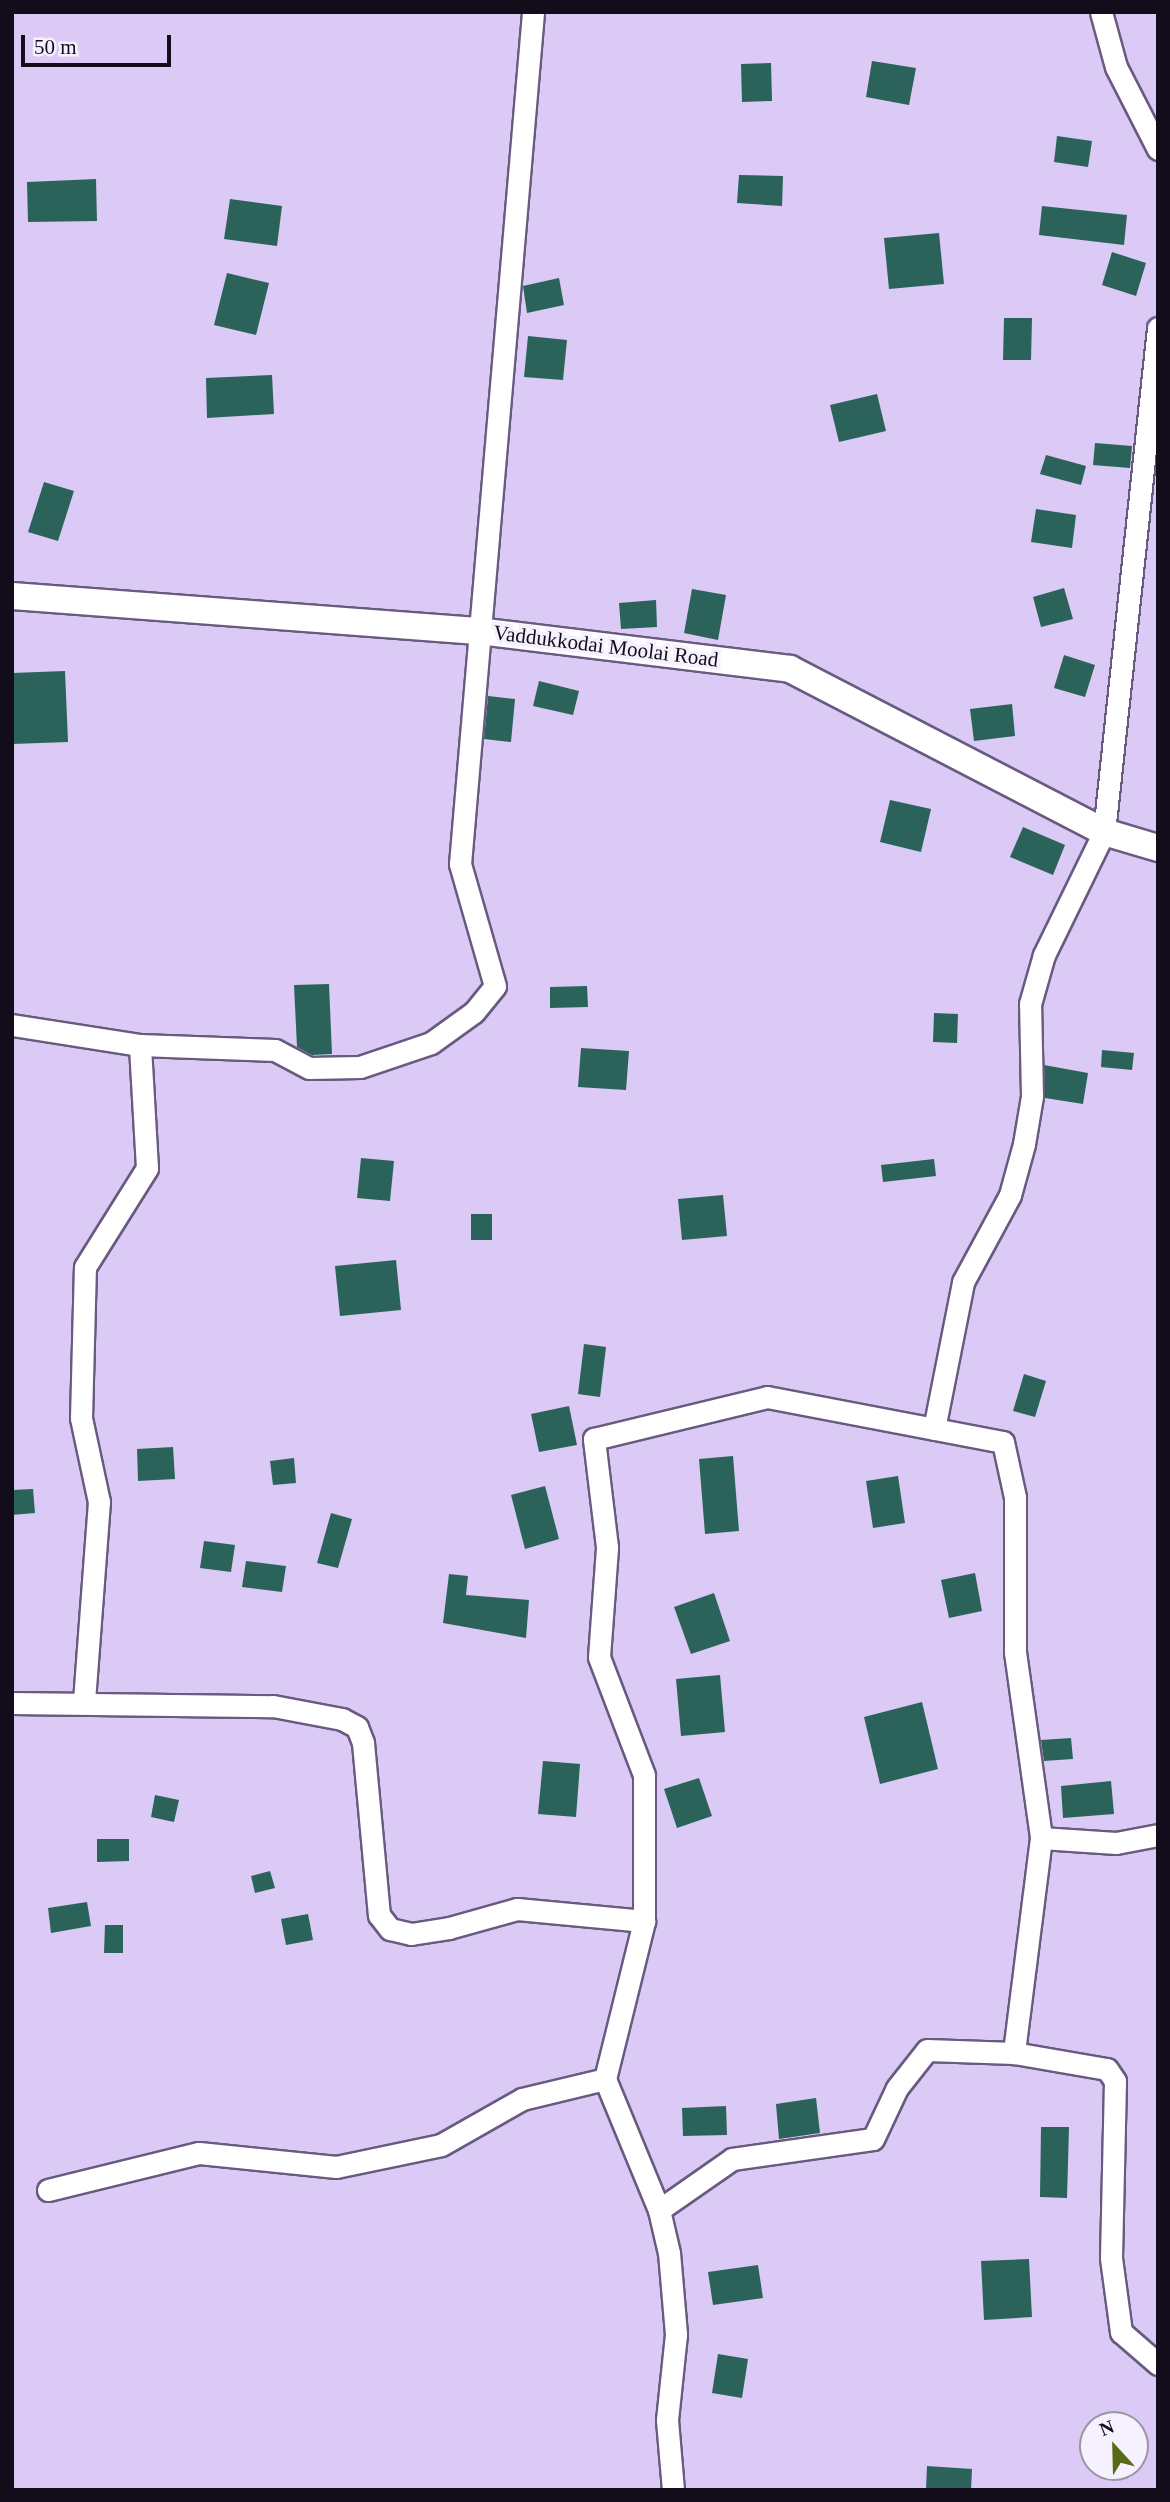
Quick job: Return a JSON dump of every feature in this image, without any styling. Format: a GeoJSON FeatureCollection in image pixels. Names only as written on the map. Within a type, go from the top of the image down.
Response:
{"type":"FeatureCollection","features":[{"type":"Feature","properties":{"kind":"street"},"geometry":{"type":"LineString","coordinates":[[12,1025],[140,1045],[275,1051],[309,1068],[360,1067],[431,1043],[474,1012],[495,986],[460,864],[533,12]]}},
{"type":"Feature","properties":{"kind":"street"},"geometry":{"type":"LineString","coordinates":[[1101,12],[1116,67],[1158,149]]}},
{"type":"Feature","properties":{"kind":"street"},"geometry":{"type":"LineString","coordinates":[[934,1429],[963,1282],[1010,1195],[1024,1144],[1032,1096],[1030,1004],[1044,955],[1104,832],[1158,328]]}},
{"type":"Feature","properties":{"kind":"street","name":"Vaddukkodai Moolai Road"},"geometry":{"type":"LineString","coordinates":[[12,596],[478,631],[790,669],[1104,832],[1158,848]]}},
{"type":"Feature","properties":{"kind":"street"},"geometry":{"type":"LineString","coordinates":[[84,1701],[99,1503],[81,1418],[85,1267],[147,1168],[140,1045]]}},
{"type":"Feature","properties":{"kind":"street"},"geometry":{"type":"LineString","coordinates":[[673,2490],[667,2420],[676,2333],[659,2210],[605,2079],[644,1921],[644,1775],[599,1657],[607,1547],[594,1439],[767,1397],[1003,1442],[1015,1497],[1015,1652],[1041,1838],[1014,2053]]}},
{"type":"Feature","properties":{"kind":"street"},"geometry":{"type":"LineString","coordinates":[[12,1703],[84,1701],[273,1706],[357,1727],[379,1915],[390,1929],[411,1934],[449,1928],[517,1909],[644,1921]]}},
{"type":"Feature","properties":{"kind":"street"},"geometry":{"type":"LineString","coordinates":[[1041,1838],[1116,1843],[1158,1835]]}},
{"type":"Feature","properties":{"kind":"street"},"geometry":{"type":"LineString","coordinates":[[659,2210],[733,2159],[873,2139],[897,2088],[927,2050],[1014,2053],[1107,2069],[1115,2081],[1111,2258],[1121,2332],[1158,2364]]}},
{"type":"Feature","properties":{"kind":"street"},"geometry":{"type":"LineString","coordinates":[[48,2190],[199,2153],[337,2167],[441,2145],[522,2099],[605,2079]]}},
{"type":"Feature","properties":{"kind":"building"},"geometry":{"type":"Polygon","coordinates":[[[872,61],[916,68],[909,105],[866,97],[872,61]]]}},
{"type":"Feature","properties":{"kind":"building"},"geometry":{"type":"Polygon","coordinates":[[[771,63],[772,101],[742,102],[741,64],[771,63]]]}},
{"type":"Feature","properties":{"kind":"building"},"geometry":{"type":"Polygon","coordinates":[[[1057,136],[1092,141],[1088,167],[1054,162],[1057,136]]]}},
{"type":"Feature","properties":{"kind":"building"},"geometry":{"type":"Polygon","coordinates":[[[739,175],[783,176],[782,206],[737,203],[739,175]]]}},
{"type":"Feature","properties":{"kind":"building"},"geometry":{"type":"Polygon","coordinates":[[[96,179],[97,221],[28,222],[27,182],[96,179]]]}},
{"type":"Feature","properties":{"kind":"building"},"geometry":{"type":"Polygon","coordinates":[[[230,199],[282,206],[277,246],[224,239],[230,199]]]}},
{"type":"Feature","properties":{"kind":"building"},"geometry":{"type":"Polygon","coordinates":[[[1042,206],[1127,215],[1124,245],[1039,235],[1042,206]]]}},
{"type":"Feature","properties":{"kind":"building"},"geometry":{"type":"Polygon","coordinates":[[[939,233],[944,284],[889,289],[884,238],[939,233]]]}},
{"type":"Feature","properties":{"kind":"building"},"geometry":{"type":"Polygon","coordinates":[[[1112,252],[1146,263],[1136,296],[1102,285],[1112,252]]]}},
{"type":"Feature","properties":{"kind":"building"},"geometry":{"type":"Polygon","coordinates":[[[227,273],[269,283],[256,335],[214,325],[227,273]]]}},
{"type":"Feature","properties":{"kind":"building"},"geometry":{"type":"Polygon","coordinates":[[[559,278],[564,305],[527,313],[523,286],[559,278]]]}},
{"type":"Feature","properties":{"kind":"building"},"geometry":{"type":"Polygon","coordinates":[[[1004,318],[1032,318],[1031,360],[1003,360],[1004,318]]]}},
{"type":"Feature","properties":{"kind":"building"},"geometry":{"type":"Polygon","coordinates":[[[528,336],[567,340],[563,380],[524,377],[528,336]]]}},
{"type":"Feature","properties":{"kind":"building"},"geometry":{"type":"Polygon","coordinates":[[[272,375],[274,414],[207,418],[206,378],[272,375]]]}},
{"type":"Feature","properties":{"kind":"building"},"geometry":{"type":"Polygon","coordinates":[[[877,394],[886,431],[839,442],[830,405],[877,394]]]}},
{"type":"Feature","properties":{"kind":"building"},"geometry":{"type":"Polygon","coordinates":[[[1095,443],[1132,446],[1130,468],[1093,465],[1095,443]]]}},
{"type":"Feature","properties":{"kind":"building"},"geometry":{"type":"Polygon","coordinates":[[[1046,455],[1086,466],[1081,485],[1040,474],[1046,455]]]}},
{"type":"Feature","properties":{"kind":"building"},"geometry":{"type":"Polygon","coordinates":[[[44,482],[74,491],[58,541],[28,532],[44,482]]]}},
{"type":"Feature","properties":{"kind":"building"},"geometry":{"type":"Polygon","coordinates":[[[1036,509],[1076,515],[1072,548],[1031,542],[1036,509]]]}},
{"type":"Feature","properties":{"kind":"building"},"geometry":{"type":"Polygon","coordinates":[[[1064,588],[1073,619],[1041,627],[1033,597],[1064,588]]]}},
{"type":"Feature","properties":{"kind":"building"},"geometry":{"type":"Polygon","coordinates":[[[692,589],[726,595],[718,640],[684,633],[692,589]]]}},
{"type":"Feature","properties":{"kind":"building"},"geometry":{"type":"Polygon","coordinates":[[[656,600],[657,627],[621,629],[619,603],[656,600]]]}},
{"type":"Feature","properties":{"kind":"building"},"geometry":{"type":"Polygon","coordinates":[[[1064,655],[1095,665],[1085,697],[1054,688],[1064,655]]]}},
{"type":"Feature","properties":{"kind":"building"},"geometry":{"type":"Polygon","coordinates":[[[65,671],[68,742],[12,744],[12,673],[65,671]]]}},
{"type":"Feature","properties":{"kind":"building"},"geometry":{"type":"Polygon","coordinates":[[[539,681],[579,691],[573,715],[533,706],[539,681]]]}},
{"type":"Feature","properties":{"kind":"building"},"geometry":{"type":"Polygon","coordinates":[[[488,696],[515,699],[511,742],[484,739],[488,696]]]}},
{"type":"Feature","properties":{"kind":"building"},"geometry":{"type":"Polygon","coordinates":[[[1012,704],[1015,736],[974,741],[970,709],[1012,704]]]}},
{"type":"Feature","properties":{"kind":"building"},"geometry":{"type":"Polygon","coordinates":[[[890,800],[931,809],[921,852],[880,842],[890,800]]]}},
{"type":"Feature","properties":{"kind":"building"},"geometry":{"type":"Polygon","coordinates":[[[1023,827],[1065,845],[1053,875],[1010,857],[1023,827]]]}},
{"type":"Feature","properties":{"kind":"building"},"geometry":{"type":"Polygon","coordinates":[[[329,984],[332,1054],[312,1055],[297,1047],[294,985],[329,984]]]}},
{"type":"Feature","properties":{"kind":"building"},"geometry":{"type":"Polygon","coordinates":[[[587,986],[588,1007],[550,1008],[550,987],[587,986]]]}},
{"type":"Feature","properties":{"kind":"building"},"geometry":{"type":"Polygon","coordinates":[[[934,1013],[958,1014],[957,1043],[933,1042],[934,1013]]]}},
{"type":"Feature","properties":{"kind":"building"},"geometry":{"type":"Polygon","coordinates":[[[581,1048],[629,1051],[626,1090],[578,1087],[581,1048]]]}},
{"type":"Feature","properties":{"kind":"building"},"geometry":{"type":"Polygon","coordinates":[[[1102,1050],[1134,1053],[1132,1070],[1101,1067],[1102,1050]]]}},
{"type":"Feature","properties":{"kind":"building"},"geometry":{"type":"Polygon","coordinates":[[[1044,1065],[1088,1073],[1083,1104],[1045,1098],[1044,1065]]]}},
{"type":"Feature","properties":{"kind":"building"},"geometry":{"type":"Polygon","coordinates":[[[361,1158],[394,1161],[390,1201],[357,1198],[361,1158]]]}},
{"type":"Feature","properties":{"kind":"building"},"geometry":{"type":"Polygon","coordinates":[[[934,1159],[936,1176],[883,1182],[881,1165],[934,1159]]]}},
{"type":"Feature","properties":{"kind":"building"},"geometry":{"type":"Polygon","coordinates":[[[723,1195],[727,1236],[682,1240],[678,1199],[723,1195]]]}},
{"type":"Feature","properties":{"kind":"building"},"geometry":{"type":"Polygon","coordinates":[[[471,1214],[492,1214],[492,1240],[471,1240],[471,1214]]]}},
{"type":"Feature","properties":{"kind":"building"},"geometry":{"type":"Polygon","coordinates":[[[396,1260],[401,1310],[340,1316],[335,1266],[396,1260]]]}},
{"type":"Feature","properties":{"kind":"building"},"geometry":{"type":"Polygon","coordinates":[[[584,1344],[606,1347],[600,1397],[578,1394],[584,1344]]]}},
{"type":"Feature","properties":{"kind":"building"},"geometry":{"type":"Polygon","coordinates":[[[1024,1374],[1046,1381],[1035,1417],[1013,1411],[1024,1374]]]}},
{"type":"Feature","properties":{"kind":"building"},"geometry":{"type":"Polygon","coordinates":[[[569,1406],[577,1445],[539,1452],[531,1414],[569,1406]]]}},
{"type":"Feature","properties":{"kind":"building"},"geometry":{"type":"Polygon","coordinates":[[[173,1447],[175,1479],[138,1481],[137,1449],[173,1447]]]}},
{"type":"Feature","properties":{"kind":"building"},"geometry":{"type":"Polygon","coordinates":[[[733,1456],[739,1531],[705,1534],[699,1459],[733,1456]]]}},
{"type":"Feature","properties":{"kind":"building"},"geometry":{"type":"Polygon","coordinates":[[[294,1458],[296,1483],[273,1485],[270,1461],[294,1458]]]}},
{"type":"Feature","properties":{"kind":"building"},"geometry":{"type":"Polygon","coordinates":[[[898,1476],[905,1523],[873,1528],[866,1481],[898,1476]]]}},
{"type":"Feature","properties":{"kind":"building"},"geometry":{"type":"Polygon","coordinates":[[[545,1486],[559,1539],[525,1549],[511,1495],[545,1486]]]}},
{"type":"Feature","properties":{"kind":"building"},"geometry":{"type":"Polygon","coordinates":[[[33,1489],[35,1513],[12,1515],[12,1490],[33,1489]]]}},
{"type":"Feature","properties":{"kind":"building"},"geometry":{"type":"Polygon","coordinates":[[[331,1513],[352,1519],[338,1568],[317,1563],[331,1513]]]}},
{"type":"Feature","properties":{"kind":"building"},"geometry":{"type":"Polygon","coordinates":[[[204,1541],[235,1545],[231,1572],[200,1568],[204,1541]]]}},
{"type":"Feature","properties":{"kind":"building"},"geometry":{"type":"Polygon","coordinates":[[[246,1561],[286,1566],[282,1592],[242,1587],[246,1561]]]}},
{"type":"Feature","properties":{"kind":"building"},"geometry":{"type":"Polygon","coordinates":[[[975,1573],[982,1611],[949,1618],[941,1580],[975,1573]]]}},
{"type":"Feature","properties":{"kind":"building"},"geometry":{"type":"Polygon","coordinates":[[[449,1574],[468,1576],[466,1595],[529,1600],[526,1638],[443,1623],[449,1574]]]}},
{"type":"Feature","properties":{"kind":"building"},"geometry":{"type":"Polygon","coordinates":[[[714,1593],[730,1641],[691,1654],[674,1607],[714,1593]]]}},
{"type":"Feature","properties":{"kind":"building"},"geometry":{"type":"Polygon","coordinates":[[[720,1675],[725,1732],[681,1736],[676,1679],[720,1675]]]}},
{"type":"Feature","properties":{"kind":"building"},"geometry":{"type":"Polygon","coordinates":[[[922,1702],[938,1769],[880,1784],[864,1717],[922,1702]]]}},
{"type":"Feature","properties":{"kind":"building"},"geometry":{"type":"Polygon","coordinates":[[[1071,1738],[1073,1759],[1044,1761],[1041,1740],[1071,1738]]]}},
{"type":"Feature","properties":{"kind":"building"},"geometry":{"type":"Polygon","coordinates":[[[543,1761],[580,1764],[576,1817],[538,1814],[543,1761]]]}},
{"type":"Feature","properties":{"kind":"building"},"geometry":{"type":"Polygon","coordinates":[[[699,1778],[712,1816],[677,1828],[664,1789],[699,1778]]]}},
{"type":"Feature","properties":{"kind":"building"},"geometry":{"type":"Polygon","coordinates":[[[1111,1781],[1114,1814],[1063,1818],[1061,1786],[1111,1781]]]}},
{"type":"Feature","properties":{"kind":"building"},"geometry":{"type":"Polygon","coordinates":[[[155,1795],[179,1800],[174,1822],[151,1817],[155,1795]]]}},
{"type":"Feature","properties":{"kind":"building"},"geometry":{"type":"Polygon","coordinates":[[[97,1839],[129,1839],[129,1861],[97,1862],[97,1839]]]}},
{"type":"Feature","properties":{"kind":"building"},"geometry":{"type":"Polygon","coordinates":[[[270,1871],[275,1888],[255,1893],[251,1876],[270,1871]]]}},
{"type":"Feature","properties":{"kind":"building"},"geometry":{"type":"Polygon","coordinates":[[[87,1902],[91,1926],[51,1933],[48,1908],[87,1902]]]}},
{"type":"Feature","properties":{"kind":"building"},"geometry":{"type":"Polygon","coordinates":[[[308,1914],[313,1940],[286,1945],[281,1919],[308,1914]]]}},
{"type":"Feature","properties":{"kind":"building"},"geometry":{"type":"Polygon","coordinates":[[[105,1925],[123,1925],[123,1953],[104,1953],[105,1925]]]}},
{"type":"Feature","properties":{"kind":"building"},"geometry":{"type":"Polygon","coordinates":[[[816,2098],[820,2133],[779,2139],[776,2104],[816,2098]]]}},
{"type":"Feature","properties":{"kind":"building"},"geometry":{"type":"Polygon","coordinates":[[[726,2106],[727,2135],[683,2136],[682,2108],[726,2106]]]}},
{"type":"Feature","properties":{"kind":"building"},"geometry":{"type":"Polygon","coordinates":[[[1041,2127],[1069,2127],[1067,2198],[1040,2197],[1041,2127]]]}},
{"type":"Feature","properties":{"kind":"building"},"geometry":{"type":"Polygon","coordinates":[[[1029,2259],[1032,2317],[984,2320],[981,2261],[1029,2259]]]}},
{"type":"Feature","properties":{"kind":"building"},"geometry":{"type":"Polygon","coordinates":[[[758,2265],[763,2298],[713,2305],[708,2272],[758,2265]]]}},
{"type":"Feature","properties":{"kind":"building"},"geometry":{"type":"Polygon","coordinates":[[[718,2354],[748,2359],[742,2398],[712,2393],[718,2354]]]}},
{"type":"Feature","properties":{"kind":"building"},"geometry":{"type":"Polygon","coordinates":[[[927,2466],[972,2469],[971,2490],[926,2490],[927,2466]]]}}]}
